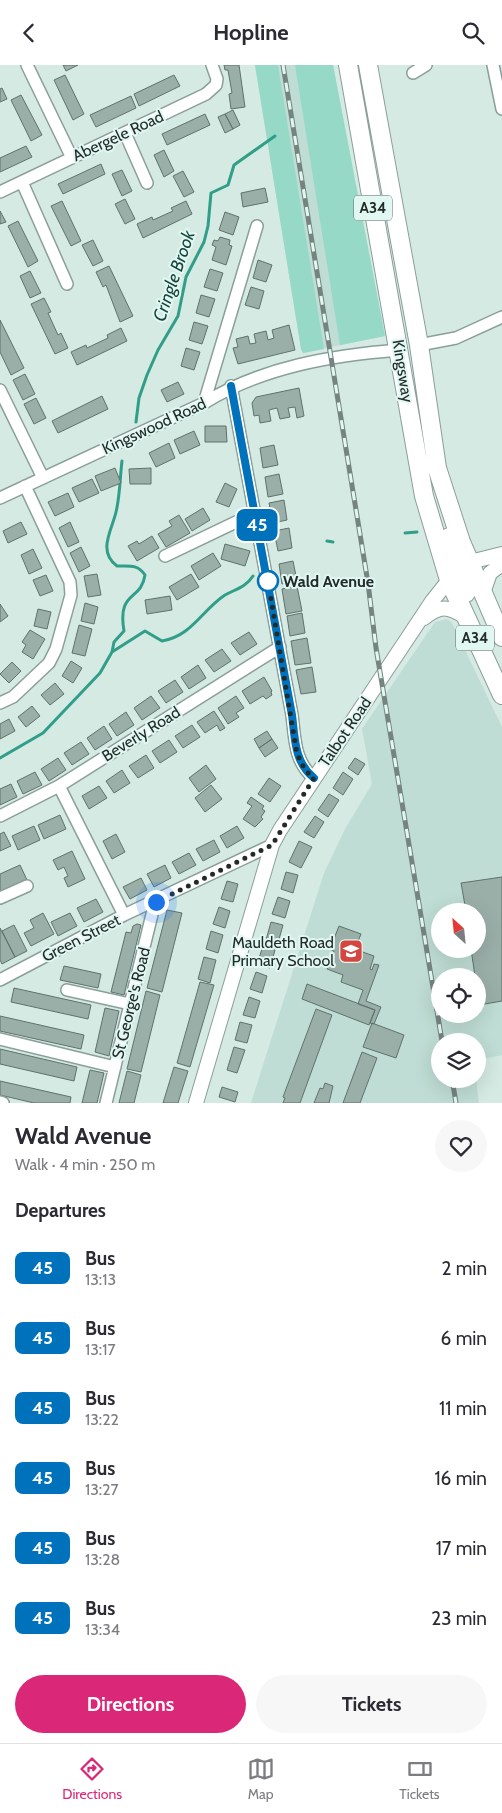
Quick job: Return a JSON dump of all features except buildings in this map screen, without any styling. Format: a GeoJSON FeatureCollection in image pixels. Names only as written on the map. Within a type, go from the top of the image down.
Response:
{"type":"FeatureCollection","features":[{"type":"Feature","properties":{"kind":"highway","name":"Kingsway"},"geometry":{"type":"LineString","coordinates":[[348,65],[400,350],[424,496],[463,570],[483,593],[502,637]]}},
{"type":"Feature","properties":{"kind":"highway","name":"Kingsway"},"geometry":{"type":"LineString","coordinates":[[368,65],[419,345],[442,510],[463,570],[490,668]]}},
{"type":"Feature","properties":{"kind":"highway","name":"Kingsway"},"geometry":{"type":"LineString","coordinates":[[463,570],[465,617],[502,695]]}},
{"type":"Feature","properties":{"kind":"street"},"geometry":{"type":"LineString","coordinates":[[27,65],[72,158]]}},
{"type":"Feature","properties":{"kind":"street","name":"Abergele Road"},"geometry":{"type":"LineString","coordinates":[[0,192],[206,94],[216,85],[217,79],[212,65]]}},
{"type":"Feature","properties":{"kind":"street"},"geometry":{"type":"LineString","coordinates":[[413,73],[426,65]]}},
{"type":"Feature","properties":{"kind":"street"},"geometry":{"type":"LineString","coordinates":[[494,65],[502,109]]}},
{"type":"Feature","properties":{"kind":"street"},"geometry":{"type":"LineString","coordinates":[[125,133],[147,183]]}},
{"type":"Feature","properties":{"kind":"street"},"geometry":{"type":"LineString","coordinates":[[22,182],[67,284]]}},
{"type":"Feature","properties":{"kind":"street"},"geometry":{"type":"LineString","coordinates":[[204,403],[258,226]]}},
{"type":"Feature","properties":{"kind":"street"},"geometry":{"type":"LineString","coordinates":[[419,345],[456,338],[502,317]]}},
{"type":"Feature","properties":{"kind":"street","name":"Kingswood Road"},"geometry":{"type":"LineString","coordinates":[[0,498],[204,403],[231,386],[294,366],[368,353],[400,350]]}},
{"type":"Feature","properties":{"kind":"street"},"geometry":{"type":"LineString","coordinates":[[231,386],[280,647],[297,754],[305,770],[314,778]]}},
{"type":"Feature","properties":{"kind":"street"},"geometry":{"type":"LineString","coordinates":[[0,390],[43,478]]}},
{"type":"Feature","properties":{"kind":"street"},"geometry":{"type":"LineString","coordinates":[[0,703],[13,697],[50,663],[56,649],[71,595],[70,582],[25,486]]}},
{"type":"Feature","properties":{"kind":"street"},"geometry":{"type":"LineString","coordinates":[[165,556],[255,513]]}},
{"type":"Feature","properties":{"kind":"street"},"geometry":{"type":"LineString","coordinates":[[463,570],[502,554]]}},
{"type":"Feature","properties":{"kind":"street"},"geometry":{"type":"LineString","coordinates":[[463,570],[502,563]]}},
{"type":"Feature","properties":{"kind":"street"},"geometry":{"type":"LineString","coordinates":[[483,593],[490,573],[502,563]]}},
{"type":"Feature","properties":{"kind":"street","name":"Talbot Road"},"geometry":{"type":"LineString","coordinates":[[196,1103],[272,845],[314,778],[433,600],[463,570]]}},
{"type":"Feature","properties":{"kind":"street","name":"Talbot Road"},"geometry":{"type":"LineString","coordinates":[[420,622],[440,608],[452,608],[465,617]]}},
{"type":"Feature","properties":{"kind":"street","name":"Beverly Road"},"geometry":{"type":"LineString","coordinates":[[0,816],[59,786],[280,647]]}},
{"type":"Feature","properties":{"kind":"street"},"geometry":{"type":"LineString","coordinates":[[59,786],[124,915]]}},
{"type":"Feature","properties":{"kind":"street","name":"Green Street"},"geometry":{"type":"LineString","coordinates":[[0,980],[124,915],[156,902],[272,845]]}},
{"type":"Feature","properties":{"kind":"street"},"geometry":{"type":"LineString","coordinates":[[0,898],[27,886]]}},
{"type":"Feature","properties":{"kind":"street","name":"St George's Road"},"geometry":{"type":"LineString","coordinates":[[106,1103],[156,902]]}},
{"type":"Feature","properties":{"kind":"street"},"geometry":{"type":"LineString","coordinates":[[67,990],[130,1004]]}},
{"type":"Feature","properties":{"kind":"street"},"geometry":{"type":"LineString","coordinates":[[0,1039],[115,1067]]}},
{"type":"Feature","properties":{"kind":"shaded area"},"geometry":{"type":"Polygon","coordinates":[[[255,65],[333,65],[385,336],[303,353],[301,349],[255,65]]]}},
{"type":"Feature","properties":{"kind":"shaded area"},"geometry":{"type":"Polygon","coordinates":[[[447,619],[452,623],[502,727],[502,1055],[486,1058],[486,1033],[431,1033],[431,1088],[477,1088],[479,1103],[251,1103],[324,873],[345,829],[372,784],[362,729],[435,622],[447,619]]]}},
{"type":"Feature","properties":{"kind":"green space"},"geometry":{"type":"Polygon","coordinates":[[[255,65],[278,65],[324,349],[303,353],[301,349],[255,65]]]}},
{"type":"Feature","properties":{"kind":"green space"},"geometry":{"type":"Polygon","coordinates":[[[295,65],[333,65],[385,336],[340,345],[295,65]]]}},
{"type":"Feature","properties":{"kind":"waterway","name":"Cringle Brook"},"geometry":{"type":"LineString","coordinates":[[136,422],[139,398],[147,375],[158,350],[178,316],[186,277],[204,242],[208,226],[211,193],[228,185],[234,165],[275,136]]}},
{"type":"Feature","properties":{"kind":"waterway","name":"Cringle Brook"},"geometry":{"type":"LineString","coordinates":[[0,758],[43,733],[100,673],[112,652],[114,642],[124,631],[124,609],[127,602],[143,583],[145,575],[136,567],[117,566],[108,554],[107,540],[117,506],[122,461]]}},
{"type":"Feature","properties":{"kind":"waterway"},"geometry":{"type":"LineString","coordinates":[[405,533],[417,532]]}},
{"type":"Feature","properties":{"kind":"waterway"},"geometry":{"type":"LineString","coordinates":[[327,541],[333,542]]}},
{"type":"Feature","properties":{"kind":"waterway"},"geometry":{"type":"LineString","coordinates":[[112,652],[145,631],[162,641],[181,634],[217,601],[244,585],[253,576]]}},
{"type":"Feature","properties":{"kind":"railway"},"geometry":{"type":"LineString","coordinates":[[283,65],[368,583],[376,648],[441,1033]]}},
{"type":"Feature","properties":{"kind":"railway"},"geometry":{"type":"LineString","coordinates":[[454,1088],[456,1103]]}},
{"type":"Feature","properties":{"kind":"bus line","name":"45"},"geometry":{"type":"LineString","coordinates":[[231,386],[292,715],[297,754],[305,770],[314,778]]}},
{"type":"Feature","properties":{"kind":"place","name":"Wald Avenue"},"geometry":{"type":"Point","coordinates":[268,581]}},
{"type":"Feature","properties":{"kind":"place","name":"Mauldeth Road Primary School"},"geometry":{"type":"Point","coordinates":[351,951]}},
{"type":"Feature","properties":{"kind":"route"},"geometry":{"type":"LineString","coordinates":[[156,902],[272,845],[314,778],[305,770],[297,754],[292,715],[268,581]]}}]}
